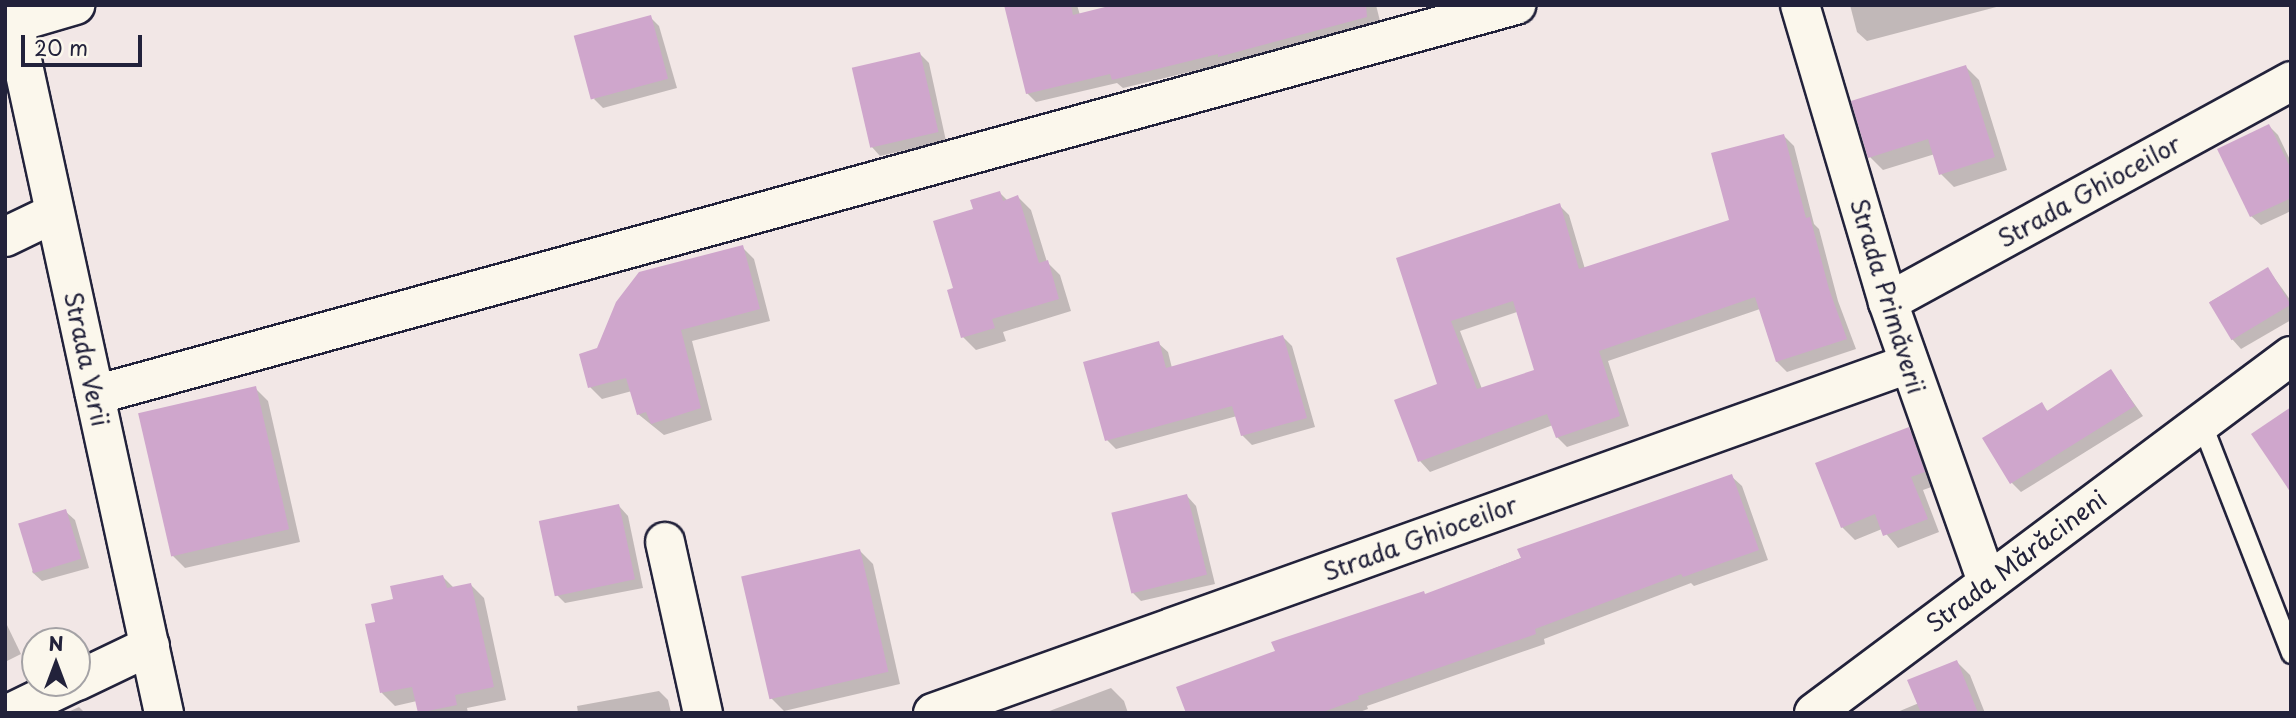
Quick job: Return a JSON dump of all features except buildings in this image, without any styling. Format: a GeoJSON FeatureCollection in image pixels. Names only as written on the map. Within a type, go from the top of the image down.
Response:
{"type":"FeatureCollection","features":[{"type":"Feature","properties":{"kind":"street"},"geometry":{"type":"LineString","coordinates":[[12,14],[75,5]]}},
{"type":"Feature","properties":{"kind":"street"},"geometry":{"type":"LineString","coordinates":[[95,395],[1516,5]]}},
{"type":"Feature","properties":{"kind":"street","name":"Strada Primăverii"},"geometry":{"type":"LineString","coordinates":[[1800,5],[1908,364],[1987,582]]}},
{"type":"Feature","properties":{"kind":"street","name":"Strada Verii"},"geometry":{"type":"LineString","coordinates":[[12,14],[164,713]]}},
{"type":"Feature","properties":{"kind":"street","name":"Strada Ghioceilor"},"geometry":{"type":"LineString","coordinates":[[1888,302],[2291,81]]}},
{"type":"Feature","properties":{"kind":"street"},"geometry":{"type":"LineString","coordinates":[[5,237],[55,213]]}},
{"type":"Feature","properties":{"kind":"street","name":"Strada Mărăcineni"},"geometry":{"type":"LineString","coordinates":[[1827,709],[1987,582],[2291,356]]}},
{"type":"Feature","properties":{"kind":"street","name":"Strada Ghioceilor"},"geometry":{"type":"LineString","coordinates":[[933,713],[1908,364]]}},
{"type":"Feature","properties":{"kind":"street"},"geometry":{"type":"LineString","coordinates":[[664,542],[703,713]]}},
{"type":"Feature","properties":{"kind":"street"},"geometry":{"type":"LineString","coordinates":[[91,674],[150,646]]}},
{"type":"Feature","properties":{"kind":"street"},"geometry":{"type":"LineString","coordinates":[[10,713],[43,697]]}},
{"type":"Feature","properties":{"kind":"lane"},"geometry":{"type":"LineString","coordinates":[[2201,422],[2291,653]]}}]}
